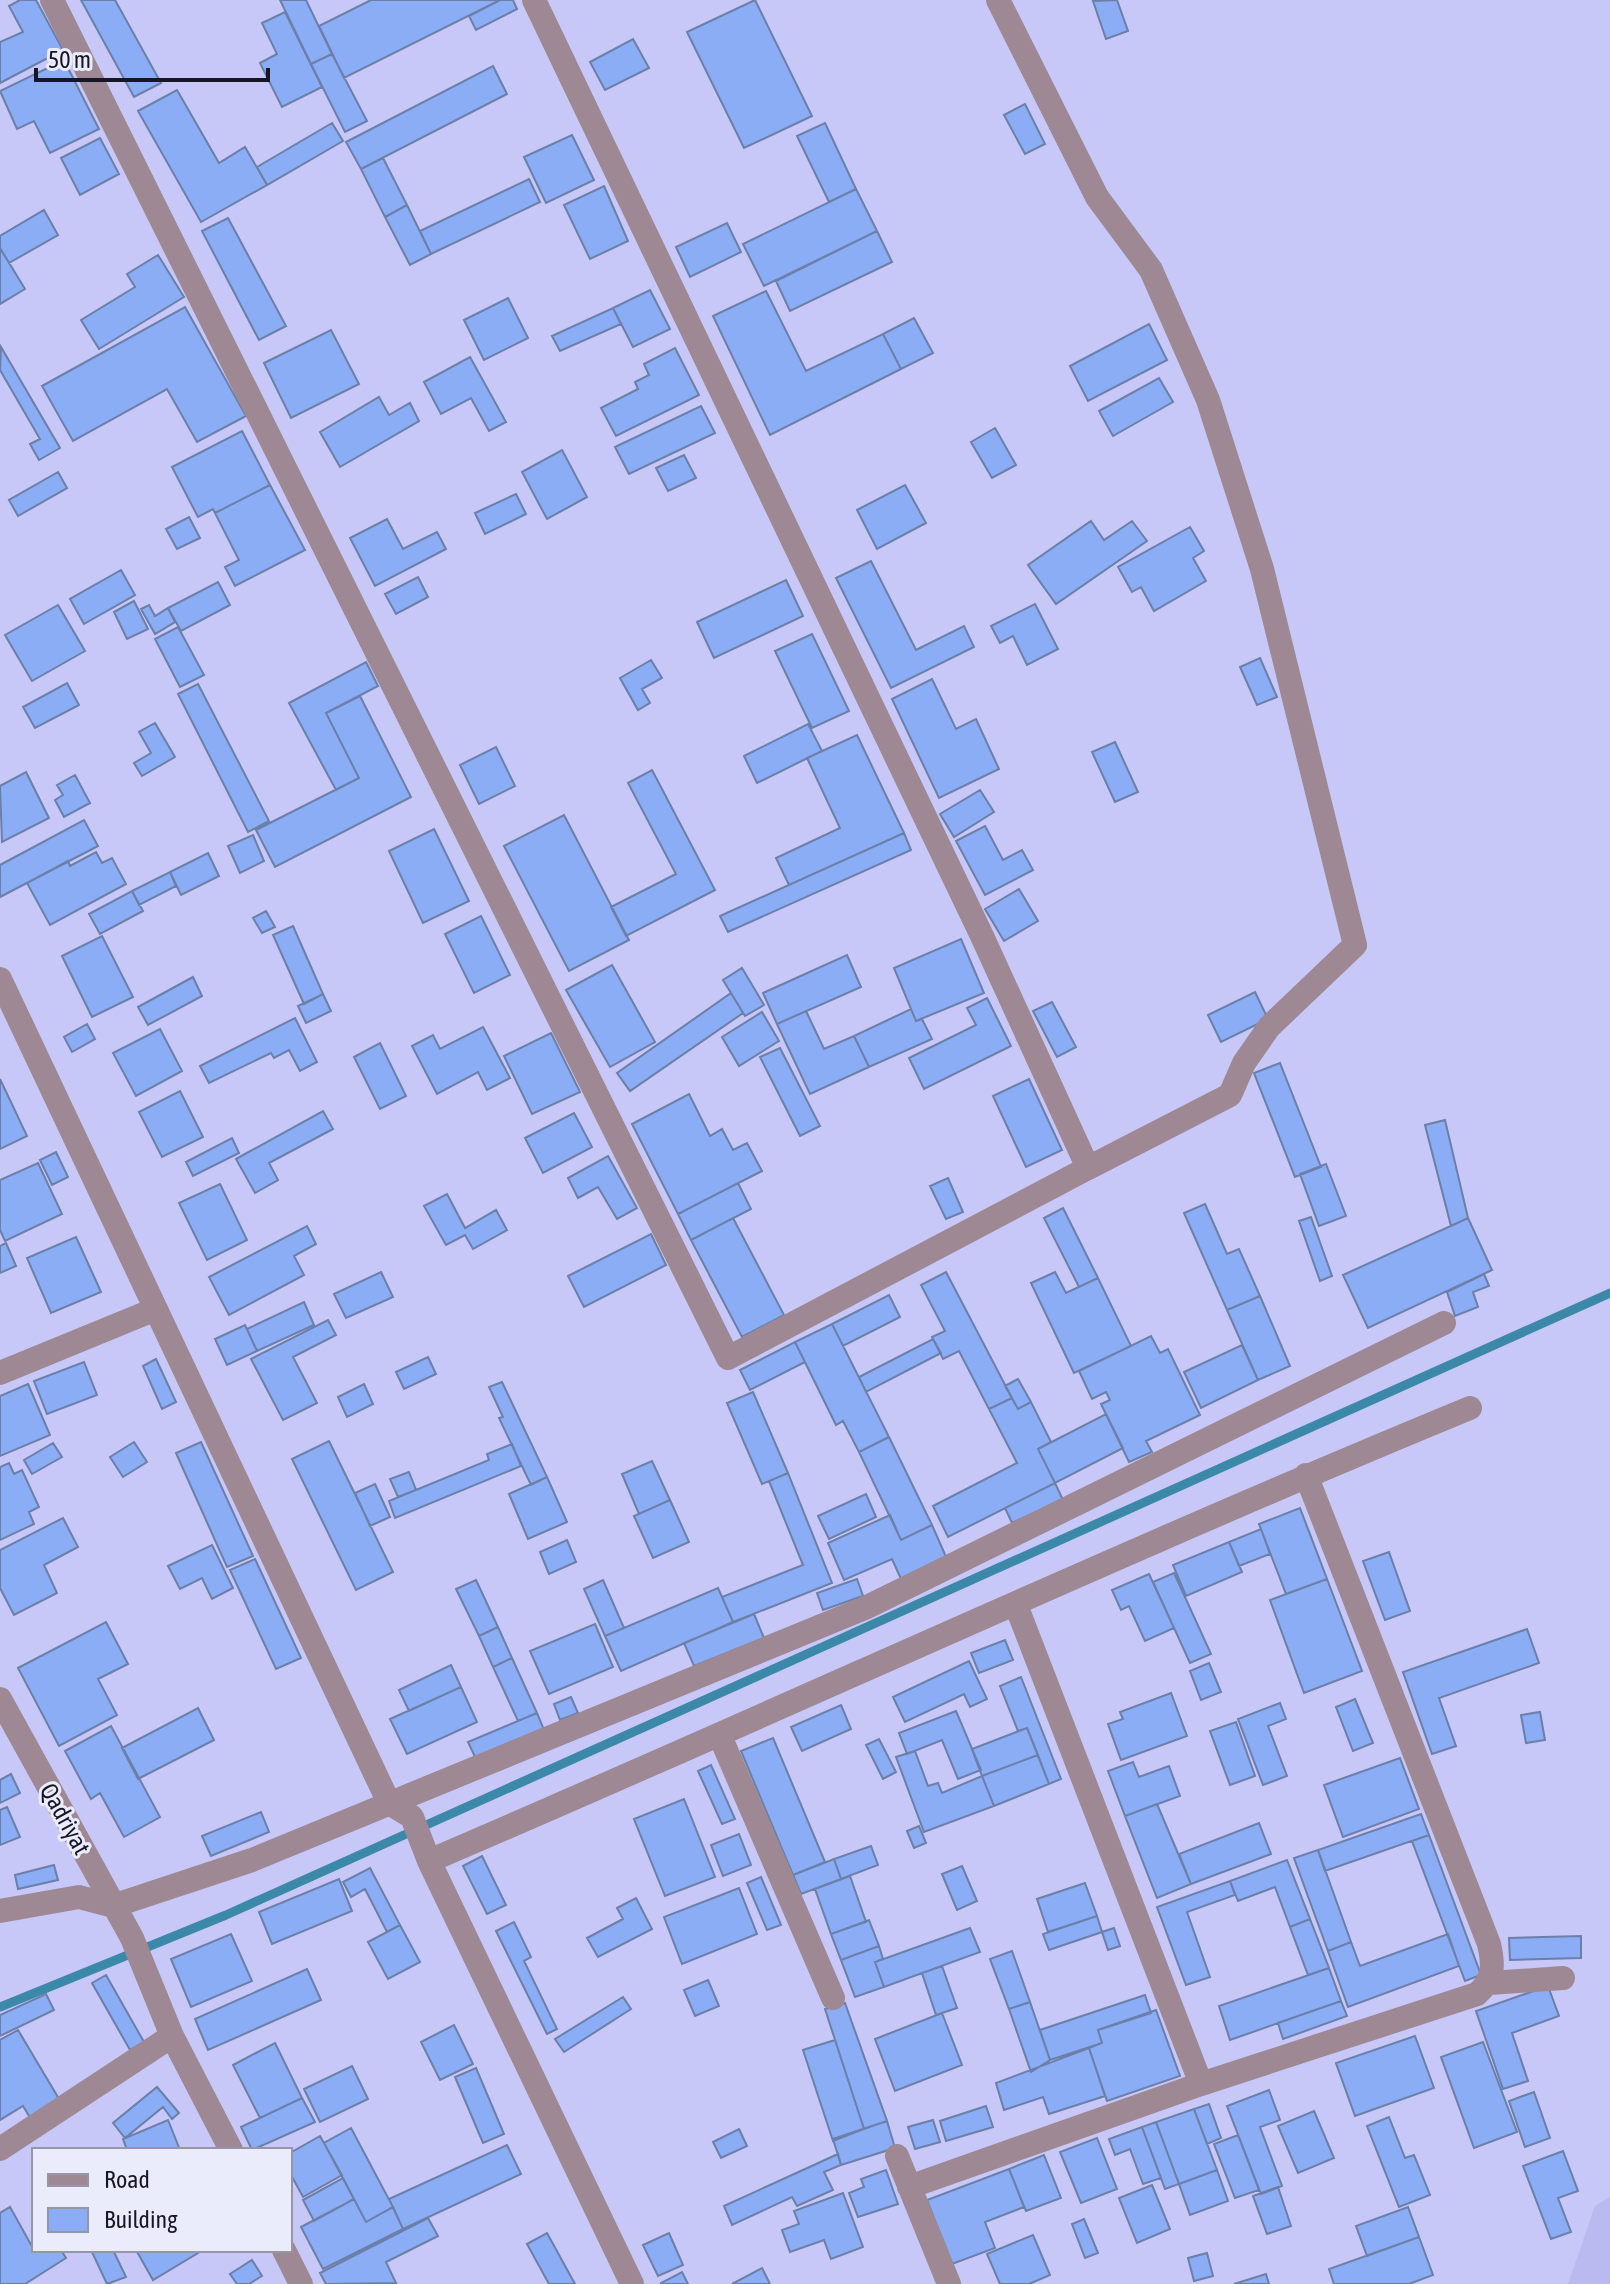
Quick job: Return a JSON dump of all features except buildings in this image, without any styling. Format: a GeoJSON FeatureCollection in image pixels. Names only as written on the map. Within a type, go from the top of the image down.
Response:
{"type":"FeatureCollection","features":[{"type":"Feature","properties":{"kind":"street"},"geometry":{"type":"LineString","coordinates":[[52,0],[728,1358],[1230,1095],[1244,1063],[1269,1027],[1355,945],[1262,569],[1208,400],[1151,270],[1097,197],[998,0]]}},
{"type":"Feature","properties":{"kind":"street"},"geometry":{"type":"LineString","coordinates":[[534,0],[976,922],[1088,1168]]}},
{"type":"Feature","properties":{"kind":"street"},"geometry":{"type":"LineString","coordinates":[[0,979],[389,1803],[412,1817],[632,2284]]}},
{"type":"Feature","properties":{"kind":"street"},"geometry":{"type":"LineString","coordinates":[[0,1373],[156,1309]]}},
{"type":"Feature","properties":{"kind":"street"},"geometry":{"type":"LineString","coordinates":[[0,1911],[79,1897],[113,1906],[252,1860],[865,1608],[1444,1323]]}},
{"type":"Feature","properties":{"kind":"street"},"geometry":{"type":"LineString","coordinates":[[426,1850],[720,1736],[1306,1475],[1470,1408]]}},
{"type":"Feature","properties":{"kind":"street"},"geometry":{"type":"LineString","coordinates":[[1306,1475],[1489,1944],[1494,1964],[1490,1983]]}},
{"type":"Feature","properties":{"kind":"street"},"geometry":{"type":"LineString","coordinates":[[1016,1605],[1201,2084]]}},
{"type":"Feature","properties":{"kind":"street","name":"Qadriyat"},"geometry":{"type":"LineString","coordinates":[[0,1699],[132,1938],[172,2036],[230,2148]]}},
{"type":"Feature","properties":{"kind":"street"},"geometry":{"type":"LineString","coordinates":[[720,1736],[833,1998]]}},
{"type":"Feature","properties":{"kind":"street"},"geometry":{"type":"LineString","coordinates":[[909,2187],[1201,2084],[1477,1994],[1490,1983],[1563,1978]]}},
{"type":"Feature","properties":{"kind":"street"},"geometry":{"type":"LineString","coordinates":[[0,2149],[172,2036]]}},
{"type":"Feature","properties":{"kind":"street"},"geometry":{"type":"LineString","coordinates":[[897,2156],[949,2284]]}},
{"type":"Feature","properties":{"kind":"street"},"geometry":{"type":"LineString","coordinates":[[285,2252],[301,2284]]}},
{"type":"Feature","properties":{"kind":"shaded area"},"geometry":{"type":"Polygon","coordinates":[[[1610,2197],[1610,2284],[1568,2284],[1595,2206],[1610,2197]]]}},
{"type":"Feature","properties":{"kind":"waterway"},"geometry":{"type":"LineString","coordinates":[[0,2007],[226,1915],[1610,1293]]}}]}
